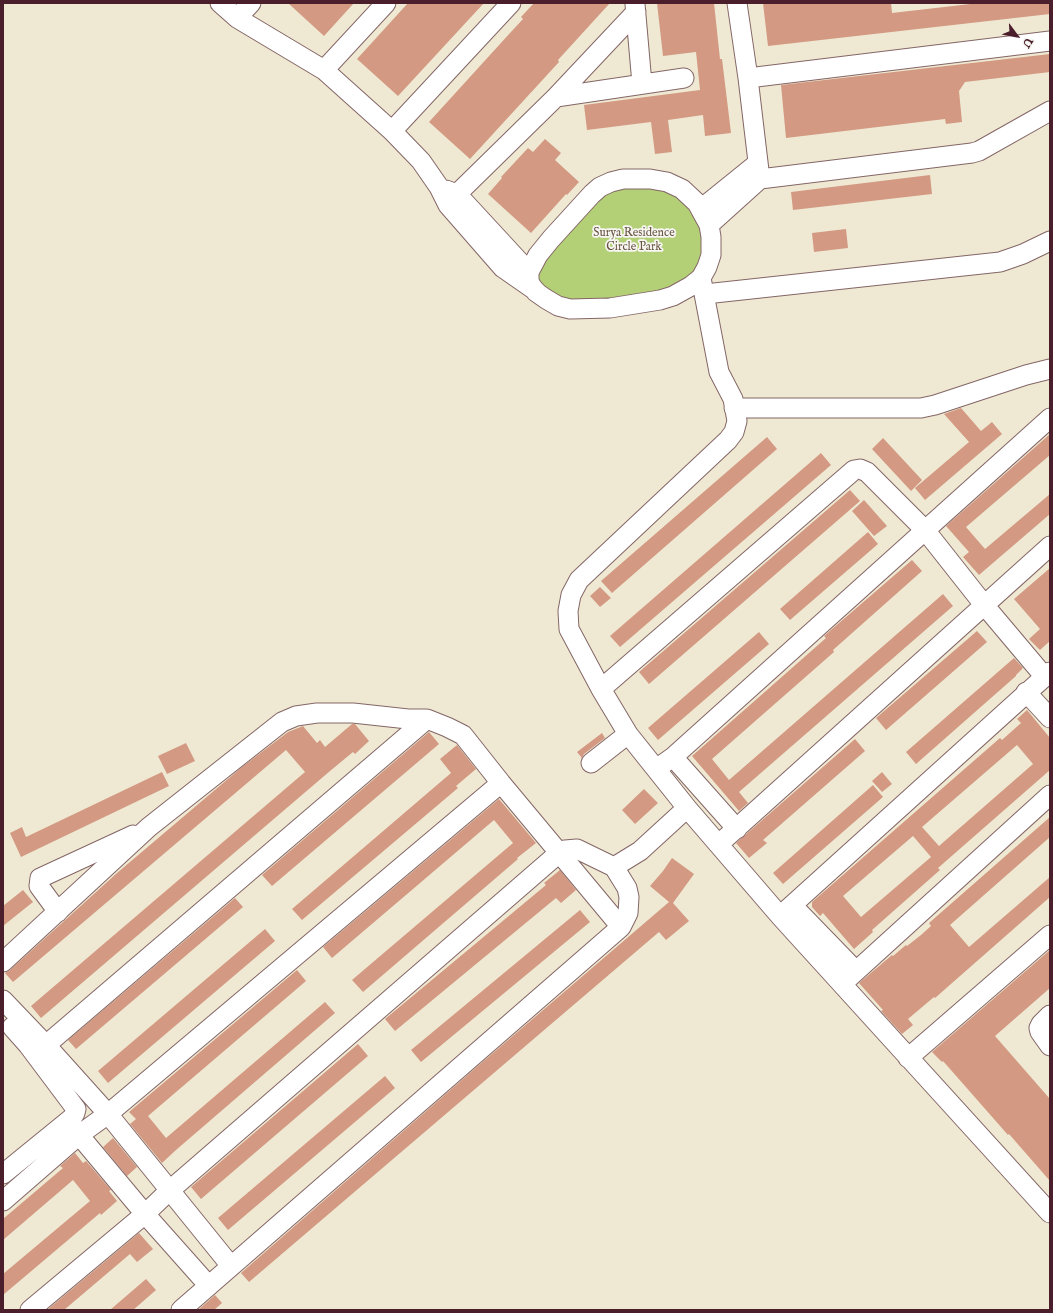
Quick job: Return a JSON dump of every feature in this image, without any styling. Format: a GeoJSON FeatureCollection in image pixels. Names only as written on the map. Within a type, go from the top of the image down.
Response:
{"type":"FeatureCollection","features":[{"type":"Feature","properties":{"kind":"street"},"geometry":{"type":"LineString","coordinates":[[220,3],[237,18],[324,70],[392,131],[421,161],[439,187],[518,268],[536,292],[558,306],[570,309],[610,308],[660,300],[673,296],[691,286],[1000,262],[1023,254],[1050,241]]}},
{"type":"Feature","properties":{"kind":"street"},"geometry":{"type":"LineString","coordinates":[[237,18],[251,3]]}},
{"type":"Feature","properties":{"kind":"street"},"geometry":{"type":"LineString","coordinates":[[324,70],[386,3]]}},
{"type":"Feature","properties":{"kind":"street"},"geometry":{"type":"LineString","coordinates":[[392,131],[511,3]]}},
{"type":"Feature","properties":{"kind":"street"},"geometry":{"type":"LineString","coordinates":[[705,217],[737,201],[759,171],[737,3]]}},
{"type":"Feature","properties":{"kind":"street"},"geometry":{"type":"LineString","coordinates":[[452,200],[556,97],[635,7]]}},
{"type":"Feature","properties":{"kind":"street"},"geometry":{"type":"LineString","coordinates":[[635,7],[642,84]]}},
{"type":"Feature","properties":{"kind":"street"},"geometry":{"type":"LineString","coordinates":[[748,78],[1050,41]]}},
{"type":"Feature","properties":{"kind":"street"},"geometry":{"type":"LineString","coordinates":[[556,97],[684,78]]}},
{"type":"Feature","properties":{"kind":"street"},"geometry":{"type":"LineString","coordinates":[[759,171],[972,153],[979,151],[1050,111]]}},
{"type":"Feature","properties":{"kind":"street"},"geometry":{"type":"LineString","coordinates":[[518,268],[538,255],[572,215],[600,187],[611,182],[623,179],[650,179],[667,182],[682,189],[697,203],[705,217],[711,237],[711,255],[703,286],[719,372],[734,403],[737,421],[734,432],[728,440],[579,580],[570,595],[568,610],[569,629],[601,689],[628,734],[687,808],[719,844],[786,911],[856,971]]}},
{"type":"Feature","properties":{"kind":"street"},"geometry":{"type":"LineString","coordinates":[[734,403],[921,408],[935,405],[1026,375],[1050,369]]}},
{"type":"Feature","properties":{"kind":"street"},"geometry":{"type":"LineString","coordinates":[[656,770],[673,757],[1050,418]]}},
{"type":"Feature","properties":{"kind":"street"},"geometry":{"type":"LineString","coordinates":[[601,689],[854,470],[860,469],[867,472],[925,530],[985,606],[1047,674],[786,911]]}},
{"type":"Feature","properties":{"kind":"street"},"geometry":{"type":"LineString","coordinates":[[719,844],[1050,546]]}},
{"type":"Feature","properties":{"kind":"street"},"geometry":{"type":"LineString","coordinates":[[1026,692],[1050,718]]}},
{"type":"Feature","properties":{"kind":"street"},"geometry":{"type":"LineString","coordinates":[[3,962],[149,827],[282,722],[290,718],[317,713],[354,713],[408,719],[427,719],[447,726],[463,735],[621,927]]}},
{"type":"Feature","properties":{"kind":"street"},"geometry":{"type":"LineString","coordinates":[[46,1045],[427,719]]}},
{"type":"Feature","properties":{"kind":"street"},"geometry":{"type":"LineString","coordinates":[[591,763],[628,734]]}},
{"type":"Feature","properties":{"kind":"street"},"geometry":{"type":"LineString","coordinates":[[673,757],[737,829]]}},
{"type":"Feature","properties":{"kind":"street"},"geometry":{"type":"LineString","coordinates":[[3,1201],[79,1135],[108,1114],[501,783]]}},
{"type":"Feature","properties":{"kind":"street"},"geometry":{"type":"LineString","coordinates":[[842,984],[1050,795]]}},
{"type":"Feature","properties":{"kind":"street"},"geometry":{"type":"LineString","coordinates":[[614,867],[640,851],[687,808]]}},
{"type":"Feature","properties":{"kind":"street"},"geometry":{"type":"LineString","coordinates":[[58,912],[39,886],[40,878],[149,827]]}},
{"type":"Feature","properties":{"kind":"street"},"geometry":{"type":"LineString","coordinates":[[30,1310],[145,1214],[169,1191],[559,853],[565,850],[577,849],[614,867],[627,888],[630,897],[628,913],[621,927],[181,1310]]}},
{"type":"Feature","properties":{"kind":"street"},"geometry":{"type":"LineString","coordinates":[[786,911],[842,984],[1050,1213]]}},
{"type":"Feature","properties":{"kind":"street"},"geometry":{"type":"LineString","coordinates":[[908,1058],[1050,935]]}},
{"type":"Feature","properties":{"kind":"street"},"geometry":{"type":"LineString","coordinates":[[3,1000],[108,1114],[231,1266]]}},
{"type":"Feature","properties":{"kind":"street"},"geometry":{"type":"LineString","coordinates":[[1050,1015],[1039,1028],[1040,1032],[1050,1046]]}},
{"type":"Feature","properties":{"kind":"street"},"geometry":{"type":"LineString","coordinates":[[3,1017],[28,1045],[76,1109],[72,1118],[3,1174]]}},
{"type":"Feature","properties":{"kind":"street"},"geometry":{"type":"LineString","coordinates":[[79,1135],[145,1214],[209,1286]]}},
{"type":"Feature","properties":{"kind":"green space","name":"Surya Residence Circle Park"},"geometry":{"type":"Polygon","coordinates":[[[600,187],[682,189],[711,237],[691,286],[589,309],[536,292],[538,255],[600,187]]]}},
{"type":"Feature","properties":{"kind":"building"},"geometry":{"type":"Polygon","coordinates":[[[288,3],[354,3],[324,36],[288,3]]]}},
{"type":"Feature","properties":{"kind":"building"},"geometry":{"type":"Polygon","coordinates":[[[408,3],[484,3],[398,96],[357,59],[408,3]]]}},
{"type":"Feature","properties":{"kind":"building"},"geometry":{"type":"Polygon","coordinates":[[[534,3],[610,3],[558,60],[559,62],[470,159],[429,122],[523,19],[521,17],[534,3]]]}},
{"type":"Feature","properties":{"kind":"building"},"geometry":{"type":"Polygon","coordinates":[[[657,3],[714,3],[720,59],[722,59],[731,133],[705,136],[703,115],[668,120],[672,152],[655,154],[651,122],[587,130],[584,105],[700,90],[696,52],[663,56],[657,3]]]}},
{"type":"Feature","properties":{"kind":"building"},"geometry":{"type":"Polygon","coordinates":[[[763,3],[891,3],[892,13],[979,3],[1050,3],[1050,14],[768,46],[763,3]]]}},
{"type":"Feature","properties":{"kind":"building"},"geometry":{"type":"Polygon","coordinates":[[[1050,54],[1050,72],[965,82],[959,91],[962,122],[946,124],[945,119],[786,138],[781,85],[1050,54]]]}},
{"type":"Feature","properties":{"kind":"building"},"geometry":{"type":"Polygon","coordinates":[[[545,139],[561,153],[555,160],[579,182],[567,195],[566,194],[531,233],[488,194],[502,178],[501,177],[528,148],[533,152],[545,139]]]}},
{"type":"Feature","properties":{"kind":"building"},"geometry":{"type":"Polygon","coordinates":[[[930,175],[932,194],[793,210],[791,192],[930,175]]]}},
{"type":"Feature","properties":{"kind":"building"},"geometry":{"type":"Polygon","coordinates":[[[846,229],[848,248],[814,252],[812,233],[846,229]]]}},
{"type":"Feature","properties":{"kind":"building"},"geometry":{"type":"Polygon","coordinates":[[[961,408],[981,431],[992,422],[1002,434],[925,500],[915,488],[969,442],[944,414],[961,408]]]}},
{"type":"Feature","properties":{"kind":"building"},"geometry":{"type":"Polygon","coordinates":[[[1050,434],[1050,455],[966,527],[985,549],[1050,494],[1050,514],[979,575],[963,557],[969,552],[946,526],[1050,434]]]}},
{"type":"Feature","properties":{"kind":"building"},"geometry":{"type":"Polygon","coordinates":[[[767,437],[777,449],[612,593],[601,581],[767,437]]]}},
{"type":"Feature","properties":{"kind":"building"},"geometry":{"type":"Polygon","coordinates":[[[883,438],[922,480],[911,491],[872,449],[883,438]]]}},
{"type":"Feature","properties":{"kind":"building"},"geometry":{"type":"Polygon","coordinates":[[[821,453],[831,465],[620,647],[610,636],[821,453]]]}},
{"type":"Feature","properties":{"kind":"building"},"geometry":{"type":"Polygon","coordinates":[[[850,490],[860,501],[649,684],[639,672],[850,490]]]}},
{"type":"Feature","properties":{"kind":"building"},"geometry":{"type":"Polygon","coordinates":[[[864,500],[887,526],[874,536],[852,511],[864,500]]]}},
{"type":"Feature","properties":{"kind":"building"},"geometry":{"type":"Polygon","coordinates":[[[868,532],[878,544],[790,620],[780,609],[868,532]]]}},
{"type":"Feature","properties":{"kind":"building"},"geometry":{"type":"Polygon","coordinates":[[[912,560],[922,571],[833,650],[834,652],[712,759],[729,780],[943,594],[953,606],[739,792],[748,803],[739,811],[692,756],[826,638],[824,636],[912,560]]]}},
{"type":"Feature","properties":{"kind":"building"},"geometry":{"type":"Polygon","coordinates":[[[1050,568],[1050,641],[1040,650],[1029,639],[1040,629],[1014,599],[1050,568]]]}},
{"type":"Feature","properties":{"kind":"building"},"geometry":{"type":"Polygon","coordinates":[[[600,587],[611,598],[600,607],[590,596],[600,587]]]}},
{"type":"Feature","properties":{"kind":"building"},"geometry":{"type":"Polygon","coordinates":[[[977,631],[987,642],[886,730],[876,718],[977,631]]]}},
{"type":"Feature","properties":{"kind":"building"},"geometry":{"type":"Polygon","coordinates":[[[759,632],[769,644],[658,740],[648,728],[759,632]]]}},
{"type":"Feature","properties":{"kind":"building"},"geometry":{"type":"Polygon","coordinates":[[[1014,658],[1023,668],[1016,676],[916,764],[906,752],[1014,658]]]}},
{"type":"Feature","properties":{"kind":"building"},"geometry":{"type":"Polygon","coordinates":[[[1027,710],[1050,738],[1050,770],[938,868],[940,870],[872,930],[873,932],[854,949],[823,913],[820,916],[812,907],[812,902],[1000,738],[1002,740],[1021,723],[1017,719],[1027,710]],[[1017,745],[922,827],[939,846],[1033,764],[1017,745]],[[913,836],[843,896],[861,917],[931,857],[913,836]]]}},
{"type":"Feature","properties":{"kind":"building"},"geometry":{"type":"Polygon","coordinates":[[[352,724],[355,724],[369,741],[355,754],[353,752],[330,771],[41,1018],[31,1006],[305,772],[286,750],[13,982],[5,973],[117,873],[242,767],[288,732],[303,726],[317,743],[320,740],[325,747],[352,724]]]}},
{"type":"Feature","properties":{"kind":"building"},"geometry":{"type":"Polygon","coordinates":[[[429,732],[439,744],[272,886],[262,875],[429,732]]]}},
{"type":"Feature","properties":{"kind":"building"},"geometry":{"type":"Polygon","coordinates":[[[602,733],[605,738],[584,754],[582,758],[577,752],[602,733]]]}},
{"type":"Feature","properties":{"kind":"building"},"geometry":{"type":"Polygon","coordinates":[[[855,739],[865,751],[763,840],[767,843],[749,858],[736,843],[855,739]]]}},
{"type":"Feature","properties":{"kind":"building"},"geometry":{"type":"Polygon","coordinates":[[[186,743],[195,761],[167,774],[158,756],[186,743]]]}},
{"type":"Feature","properties":{"kind":"building"},"geometry":{"type":"Polygon","coordinates":[[[457,745],[476,769],[456,786],[458,788],[302,920],[292,909],[451,773],[440,759],[457,745]]]}},
{"type":"Feature","properties":{"kind":"building"},"geometry":{"type":"Polygon","coordinates":[[[162,772],[169,786],[21,857],[10,833],[22,827],[26,837],[162,772]]]}},
{"type":"Feature","properties":{"kind":"building"},"geometry":{"type":"Polygon","coordinates":[[[882,772],[892,784],[882,792],[872,781],[882,772]]]}},
{"type":"Feature","properties":{"kind":"building"},"geometry":{"type":"Polygon","coordinates":[[[873,785],[883,797],[783,884],[773,873],[873,785]]]}},
{"type":"Feature","properties":{"kind":"building"},"geometry":{"type":"Polygon","coordinates":[[[644,789],[658,803],[635,824],[622,810],[644,789]]]}},
{"type":"Feature","properties":{"kind":"building"},"geometry":{"type":"Polygon","coordinates":[[[499,799],[536,843],[363,992],[352,980],[513,843],[494,820],[332,958],[323,947],[499,799]]]}},
{"type":"Feature","properties":{"kind":"building"},"geometry":{"type":"Polygon","coordinates":[[[1050,817],[1050,837],[950,925],[969,947],[1050,877],[1050,897],[935,998],[934,997],[908,1019],[913,1025],[902,1034],[881,1011],[883,1010],[859,983],[892,955],[893,956],[921,935],[931,926],[929,923],[1050,817]]]}},
{"type":"Feature","properties":{"kind":"building"},"geometry":{"type":"Polygon","coordinates":[[[672,858],[694,874],[673,903],[689,921],[666,940],[659,932],[249,1282],[241,1273],[479,1065],[669,902],[650,886],[672,858]]]}},
{"type":"Feature","properties":{"kind":"building"},"geometry":{"type":"Polygon","coordinates":[[[560,870],[576,890],[561,903],[556,898],[395,1031],[385,1019],[546,885],[544,883],[560,870]]]}},
{"type":"Feature","properties":{"kind":"building"},"geometry":{"type":"Polygon","coordinates":[[[23,890],[33,902],[3,926],[3,906],[23,890]]]}},
{"type":"Feature","properties":{"kind":"building"},"geometry":{"type":"Polygon","coordinates":[[[235,898],[243,907],[76,1049],[68,1040],[235,898]]]}},
{"type":"Feature","properties":{"kind":"building"},"geometry":{"type":"Polygon","coordinates":[[[580,910],[590,922],[421,1062],[411,1050],[580,910]]]}},
{"type":"Feature","properties":{"kind":"building"},"geometry":{"type":"Polygon","coordinates":[[[265,929],[275,941],[108,1083],[98,1071],[265,929]]]}},
{"type":"Feature","properties":{"kind":"building"},"geometry":{"type":"Polygon","coordinates":[[[1050,950],[1050,988],[995,1036],[1050,1099],[1050,1181],[943,1061],[942,1062],[932,1052],[1050,950]]]}},
{"type":"Feature","properties":{"kind":"building"},"geometry":{"type":"Polygon","coordinates":[[[297,970],[306,981],[148,1116],[166,1138],[325,1002],[335,1013],[162,1163],[130,1124],[136,1119],[129,1112],[297,970]]]}},
{"type":"Feature","properties":{"kind":"building"},"geometry":{"type":"Polygon","coordinates":[[[358,1044],[368,1056],[201,1199],[191,1187],[358,1044]]]}},
{"type":"Feature","properties":{"kind":"building"},"geometry":{"type":"Polygon","coordinates":[[[385,1076],[395,1088],[228,1230],[218,1218],[385,1076]]]}},
{"type":"Feature","properties":{"kind":"building"},"geometry":{"type":"Polygon","coordinates":[[[113,1138],[137,1167],[127,1176],[103,1147],[113,1138]]]}},
{"type":"Feature","properties":{"kind":"building"},"geometry":{"type":"Polygon","coordinates":[[[75,1153],[83,1163],[86,1161],[111,1190],[109,1191],[117,1201],[101,1215],[100,1213],[3,1295],[3,1274],[90,1201],[73,1180],[3,1240],[3,1219],[63,1168],[60,1166],[75,1153]]]}},
{"type":"Feature","properties":{"kind":"building"},"geometry":{"type":"Polygon","coordinates":[[[139,1233],[153,1249],[137,1262],[130,1254],[64,1310],[47,1310],[139,1233]]]}},
{"type":"Feature","properties":{"kind":"building"},"geometry":{"type":"Polygon","coordinates":[[[146,1279],[156,1290],[140,1304],[133,1310],[110,1310],[146,1279]]]}},
{"type":"Feature","properties":{"kind":"building"},"geometry":{"type":"Polygon","coordinates":[[[215,1295],[222,1303],[214,1310],[198,1310],[215,1295]]]}}]}
